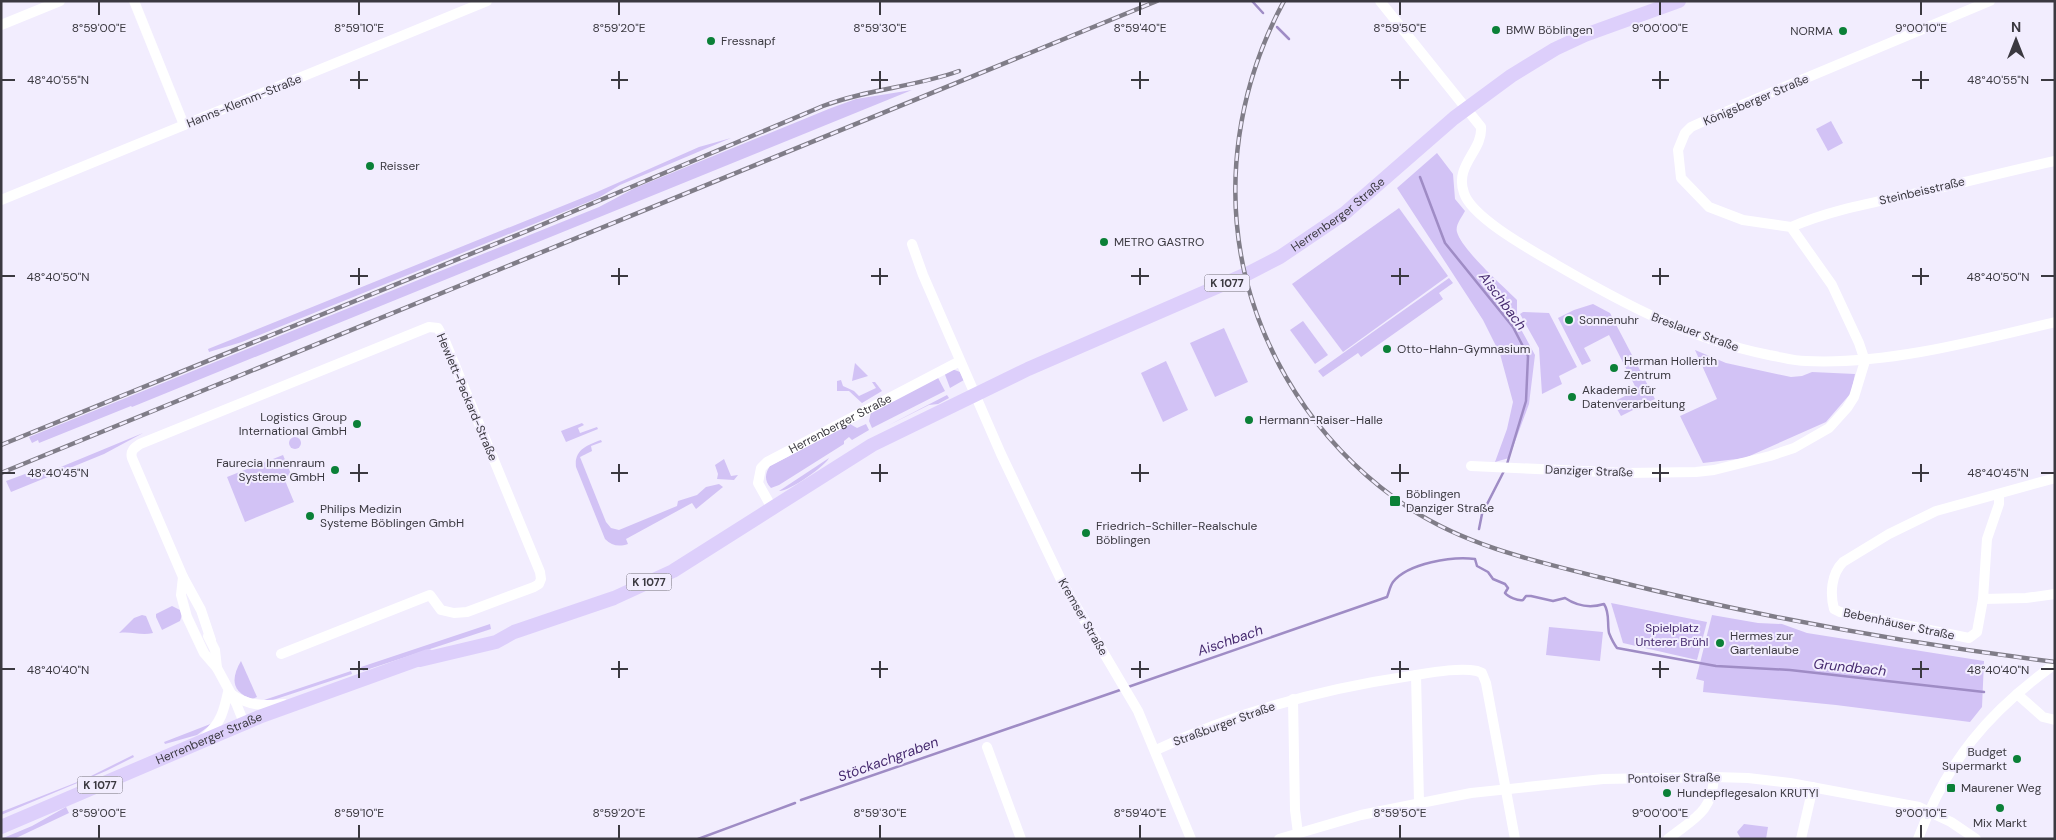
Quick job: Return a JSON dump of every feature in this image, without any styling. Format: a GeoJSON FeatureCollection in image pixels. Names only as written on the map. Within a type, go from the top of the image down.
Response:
{"type":"FeatureCollection","features":[{"type":"Feature","properties":{"kind":"main road","name":"Herrenberger Straße"},"geometry":{"type":"LineString","coordinates":[[1,827],[244,723],[293,704],[420,660],[496,642],[514,632],[576,612],[673,571],[872,446],[975,394],[1249,273],[1280,257],[1345,212],[1466,108],[1531,63],[1571,41],[1679,1]]}},
{"type":"Feature","properties":{"kind":"street"},"geometry":{"type":"LineString","coordinates":[[1,25],[60,1]]}},
{"type":"Feature","properties":{"kind":"street"},"geometry":{"type":"LineString","coordinates":[[134,1],[184,125]]}},
{"type":"Feature","properties":{"kind":"street","name":"Hanns-Klemm-Straße"},"geometry":{"type":"LineString","coordinates":[[1,200],[487,1]]}},
{"type":"Feature","properties":{"kind":"street"},"geometry":{"type":"LineString","coordinates":[[1380,1],[1466,108]]}},
{"type":"Feature","properties":{"kind":"street","name":"Königsberger Straße"},"geometry":{"type":"LineString","coordinates":[[1791,227],[1743,220],[1709,207],[1681,178],[1678,150],[1685,133],[1692,127],[1713,117],[1990,1]]}},
{"type":"Feature","properties":{"kind":"street","name":"Breslauer Straße"},"geometry":{"type":"LineString","coordinates":[[1466,108],[1478,121],[1482,134],[1464,165],[1462,184],[1464,194],[1477,211],[1514,240],[1603,293],[1640,312],[1736,348],[1804,361],[1865,361],[1987,338],[2055,322]]}},
{"type":"Feature","properties":{"kind":"street","name":"Steinbeisstraße"},"geometry":{"type":"LineString","coordinates":[[1791,227],[1821,215],[1851,207],[2055,161]]}},
{"type":"Feature","properties":{"kind":"street"},"geometry":{"type":"LineString","coordinates":[[1791,227],[1832,285],[1859,343],[1865,361]]}},
{"type":"Feature","properties":{"kind":"street"},"geometry":{"type":"LineString","coordinates":[[912,244],[922,275],[975,394]]}},
{"type":"Feature","properties":{"kind":"street","name":"Hewlett-Packard-Straße"},"geometry":{"type":"LineString","coordinates":[[217,668],[215,650],[201,610],[183,577],[132,458],[132,451],[140,444],[429,327],[438,328],[540,572],[541,579],[534,587],[483,607],[454,613],[441,610],[430,595],[281,654]]}},
{"type":"Feature","properties":{"kind":"street","name":"Herrenberger Straße"},"geometry":{"type":"LineString","coordinates":[[772,508],[758,483],[761,468],[767,462],[960,361]]}},
{"type":"Feature","properties":{"kind":"street","name":"Danziger Straße"},"geometry":{"type":"LineString","coordinates":[[1472,466],[1627,473],[1696,472],[1714,470],[1770,456],[1794,448],[1829,428],[1854,397],[1865,361]]}},
{"type":"Feature","properties":{"kind":"street","name":"Kremser Straße"},"geometry":{"type":"LineString","coordinates":[[975,394],[1063,584],[1080,615],[1129,693],[1156,750],[1191,839]]}},
{"type":"Feature","properties":{"kind":"street","name":"Bebenhäuser Straße"},"geometry":{"type":"LineString","coordinates":[[1983,599],[1977,632],[1969,638],[1840,612],[1834,609],[1832,601],[1834,574],[1843,562],[1888,534],[1936,511],[2055,478]]}},
{"type":"Feature","properties":{"kind":"street"},"geometry":{"type":"LineString","coordinates":[[1999,494],[1999,504],[1987,539],[1983,599],[2026,598],[2055,594]]}},
{"type":"Feature","properties":{"kind":"street","name":"Hewlett-Packard-Straße"},"geometry":{"type":"LineString","coordinates":[[183,577],[181,595],[187,616],[204,653],[217,668],[228,692],[236,703],[244,723]]}},
{"type":"Feature","properties":{"kind":"street","name":"Hewlett-Packard-Straße"},"geometry":{"type":"LineString","coordinates":[[186,593],[190,596],[204,630],[211,640]]}},
{"type":"Feature","properties":{"kind":"street"},"geometry":{"type":"LineString","coordinates":[[1918,839],[1929,810],[1942,784],[1977,732],[2017,694],[2055,664]]}},
{"type":"Feature","properties":{"kind":"street","name":"Straßburger Straße"},"geometry":{"type":"LineString","coordinates":[[1156,750],[1210,727],[1293,699],[1336,688],[1416,675],[1474,670],[1482,673],[1486,683],[1506,788]]}},
{"type":"Feature","properties":{"kind":"street"},"geometry":{"type":"LineString","coordinates":[[1416,675],[1418,802]]}},
{"type":"Feature","properties":{"kind":"street"},"geometry":{"type":"LineString","coordinates":[[199,743],[222,716],[228,692],[242,701],[258,706],[293,704]]}},
{"type":"Feature","properties":{"kind":"street"},"geometry":{"type":"LineString","coordinates":[[2017,694],[2043,717],[2055,720]]}},
{"type":"Feature","properties":{"kind":"street","name":"Straßburger Straße"},"geometry":{"type":"LineString","coordinates":[[1293,699],[1295,810],[1298,833]]}},
{"type":"Feature","properties":{"kind":"street"},"geometry":{"type":"LineString","coordinates":[[987,747],[1021,839]]}},
{"type":"Feature","properties":{"kind":"street"},"geometry":{"type":"LineString","coordinates":[[1668,839],[1704,810],[1711,799],[1714,777]]}},
{"type":"Feature","properties":{"kind":"street","name":"Pontoiser Straße"},"geometry":{"type":"LineString","coordinates":[[1279,839],[1332,822],[1418,802],[1506,788],[1603,779],[1714,777],[1748,778],[1879,798],[1929,810],[1976,839]]}},
{"type":"Feature","properties":{"kind":"street"},"geometry":{"type":"LineString","coordinates":[[1801,839],[1813,787]]}},
{"type":"Feature","properties":{"kind":"street"},"geometry":{"type":"LineString","coordinates":[[1506,788],[1515,839]]}},
{"type":"Feature","properties":{"kind":"green space"},"geometry":{"type":"Polygon","coordinates":[[[912,90],[132,407],[39,443],[38,440],[32,443],[29,437],[599,207],[635,188],[831,108],[856,99],[912,90]]]}},
{"type":"Feature","properties":{"kind":"green space"},"geometry":{"type":"Polygon","coordinates":[[[1831,121],[1843,143],[1828,151],[1816,129],[1831,121]]]}},
{"type":"Feature","properties":{"kind":"green space"},"geometry":{"type":"Polygon","coordinates":[[[731,138],[620,185],[598,198],[242,342],[209,352],[208,349],[597,192],[699,147],[731,138]]]}},
{"type":"Feature","properties":{"kind":"green space"},"geometry":{"type":"Polygon","coordinates":[[[1437,153],[1453,174],[1455,199],[1465,211],[1457,227],[1460,240],[1474,258],[1517,300],[1517,322],[1535,355],[1529,404],[1509,458],[1495,462],[1507,429],[1513,402],[1500,354],[1483,320],[1397,188],[1437,153]]]}},
{"type":"Feature","properties":{"kind":"green space"},"geometry":{"type":"Polygon","coordinates":[[[1399,208],[1448,276],[1343,352],[1292,284],[1399,208]]]}},
{"type":"Feature","properties":{"kind":"green space"},"geometry":{"type":"Polygon","coordinates":[[[1449,278],[1453,283],[1439,293],[1443,299],[1361,357],[1358,353],[1323,377],[1318,371],[1449,278]]]}},
{"type":"Feature","properties":{"kind":"green space"},"geometry":{"type":"Polygon","coordinates":[[[1593,304],[1610,313],[1655,399],[1621,416],[1613,402],[1637,390],[1609,335],[1584,348],[1591,361],[1582,365],[1558,318],[1593,304]]]}},
{"type":"Feature","properties":{"kind":"green space"},"geometry":{"type":"Polygon","coordinates":[[[1523,312],[1549,313],[1577,367],[1559,376],[1562,384],[1542,394],[1539,348],[1520,314],[1523,312]]]}},
{"type":"Feature","properties":{"kind":"green space"},"geometry":{"type":"Polygon","coordinates":[[[1303,321],[1328,355],[1315,364],[1290,330],[1303,321]]]}},
{"type":"Feature","properties":{"kind":"green space"},"geometry":{"type":"Polygon","coordinates":[[[1224,328],[1248,382],[1215,397],[1190,343],[1224,328]]]}},
{"type":"Feature","properties":{"kind":"green space"},"geometry":{"type":"Polygon","coordinates":[[[1695,350],[1726,363],[1791,377],[1802,376],[1812,372],[1855,374],[1851,393],[1826,422],[1745,458],[1703,463],[1680,416],[1717,399],[1695,350]]]}},
{"type":"Feature","properties":{"kind":"green space"},"geometry":{"type":"Polygon","coordinates":[[[1166,361],[1188,410],[1163,422],[1141,373],[1166,361]]]}},
{"type":"Feature","properties":{"kind":"green space"},"geometry":{"type":"Polygon","coordinates":[[[855,363],[868,376],[852,381],[855,363]]]}},
{"type":"Feature","properties":{"kind":"green space"},"geometry":{"type":"Polygon","coordinates":[[[952,369],[960,372],[964,380],[950,388],[944,372],[952,369]]]}},
{"type":"Feature","properties":{"kind":"green space"},"geometry":{"type":"Polygon","coordinates":[[[937,376],[945,391],[872,428],[869,421],[871,412],[937,376]]]}},
{"type":"Feature","properties":{"kind":"green space"},"geometry":{"type":"Polygon","coordinates":[[[841,380],[843,386],[854,391],[859,396],[876,388],[872,382],[875,382],[882,391],[862,403],[849,391],[837,391],[837,381],[841,380]]]}},
{"type":"Feature","properties":{"kind":"green space"},"geometry":{"type":"Polygon","coordinates":[[[947,395],[949,398],[938,404],[929,405],[887,426],[947,395]]]}},
{"type":"Feature","properties":{"kind":"green space"},"geometry":{"type":"Polygon","coordinates":[[[582,423],[584,425],[578,428],[580,433],[597,427],[598,429],[566,442],[561,431],[582,423]]]}},
{"type":"Feature","properties":{"kind":"green space"},"geometry":{"type":"Polygon","coordinates":[[[850,424],[857,428],[866,424],[869,430],[852,440],[849,437],[844,441],[844,444],[779,485],[771,488],[767,483],[767,471],[770,466],[850,424]]]}},
{"type":"Feature","properties":{"kind":"green space"},"geometry":{"type":"Polygon","coordinates":[[[143,433],[104,454],[11,492],[6,481],[36,470],[39,476],[143,433]]]}},
{"type":"Feature","properties":{"kind":"green space"},"geometry":{"type":"Polygon","coordinates":[[[295,437],[301,443],[295,449],[289,443],[295,437]]]}},
{"type":"Feature","properties":{"kind":"green space"},"geometry":{"type":"Polygon","coordinates":[[[601,440],[602,442],[591,446],[592,451],[580,457],[606,522],[611,528],[619,530],[677,506],[678,501],[697,495],[706,487],[719,484],[723,487],[696,509],[692,503],[626,539],[628,544],[619,546],[613,544],[605,539],[576,467],[579,452],[586,446],[601,440]]]}},
{"type":"Feature","properties":{"kind":"green space"},"geometry":{"type":"Polygon","coordinates":[[[283,455],[291,474],[284,478],[294,502],[245,522],[227,477],[283,455]]]}},
{"type":"Feature","properties":{"kind":"green space"},"geometry":{"type":"Polygon","coordinates":[[[829,458],[807,478],[779,491],[829,458]]]}},
{"type":"Feature","properties":{"kind":"green space"},"geometry":{"type":"Polygon","coordinates":[[[724,459],[731,476],[738,475],[734,480],[717,479],[718,474],[715,465],[724,459]]]}},
{"type":"Feature","properties":{"kind":"green space","name":"Spielplatz Unterer Brühl"},"geometry":{"type":"Polygon","coordinates":[[[1611,603],[1707,622],[1697,660],[1623,643],[1611,603]]]}},
{"type":"Feature","properties":{"kind":"green space"},"geometry":{"type":"Polygon","coordinates":[[[172,606],[180,610],[182,615],[180,621],[162,630],[156,614],[172,606]]]}},
{"type":"Feature","properties":{"kind":"green space"},"geometry":{"type":"Polygon","coordinates":[[[142,615],[146,616],[153,633],[119,633],[134,618],[142,615]]]}},
{"type":"Feature","properties":{"kind":"green space"},"geometry":{"type":"Polygon","coordinates":[[[1712,615],[1758,623],[1782,624],[1807,633],[1984,661],[1982,707],[1970,722],[1836,705],[1703,692],[1704,681],[1696,679],[1712,615]]]}},
{"type":"Feature","properties":{"kind":"green space"},"geometry":{"type":"Polygon","coordinates":[[[490,624],[491,629],[363,671],[361,667],[490,624]]]}},
{"type":"Feature","properties":{"kind":"green space"},"geometry":{"type":"Polygon","coordinates":[[[1549,627],[1603,632],[1600,661],[1546,655],[1549,627]]]}},
{"type":"Feature","properties":{"kind":"green space"},"geometry":{"type":"Polygon","coordinates":[[[241,661],[257,697],[252,699],[240,693],[235,684],[236,673],[241,661]]]}},
{"type":"Feature","properties":{"kind":"green space"},"geometry":{"type":"Polygon","coordinates":[[[351,671],[352,674],[270,701],[261,701],[351,671]]]}},
{"type":"Feature","properties":{"kind":"green space"},"geometry":{"type":"Polygon","coordinates":[[[213,723],[197,735],[165,744],[164,742],[213,723]]]}},
{"type":"Feature","properties":{"kind":"green space"},"geometry":{"type":"Polygon","coordinates":[[[133,755],[134,757],[106,771],[1,815],[1,812],[85,779],[133,755]]]}},
{"type":"Feature","properties":{"kind":"green space"},"geometry":{"type":"Polygon","coordinates":[[[66,807],[69,813],[14,839],[1,839],[32,826],[66,807]]]}},
{"type":"Feature","properties":{"kind":"green space"},"geometry":{"type":"Polygon","coordinates":[[[1744,824],[1768,827],[1766,839],[1741,839],[1737,832],[1744,824]]]}},
{"type":"Feature","properties":{"kind":"waterway","name":"Aischbach"},"geometry":{"type":"LineString","coordinates":[[1252,1],[1263,13]]}},
{"type":"Feature","properties":{"kind":"waterway","name":"Aischbach"},"geometry":{"type":"LineString","coordinates":[[1277,27],[1289,39]]}},
{"type":"Feature","properties":{"kind":"waterway","name":"Aischbach"},"geometry":{"type":"LineString","coordinates":[[1420,177],[1445,243],[1513,327],[1528,356],[1526,401],[1507,464]]}},
{"type":"Feature","properties":{"kind":"waterway","name":"Aischbach"},"geometry":{"type":"LineString","coordinates":[[1479,529],[1482,514],[1505,469]]}},
{"type":"Feature","properties":{"kind":"waterway","name":"Grundbach"},"geometry":{"type":"LineString","coordinates":[[1128,687],[1387,597],[1393,582],[1409,570],[1431,562],[1466,558],[1475,559],[1477,566],[1488,572],[1493,579],[1505,584],[1508,588],[1505,593],[1516,599],[1523,600],[1526,596],[1531,596],[1553,601],[1565,598],[1584,606],[1604,604],[1608,614],[1609,633],[1617,648],[1716,666],[1790,670],[1984,692]]}},
{"type":"Feature","properties":{"kind":"waterway","name":"Stöckachgraben"},"geometry":{"type":"LineString","coordinates":[[801,800],[1123,689]]}},
{"type":"Feature","properties":{"kind":"waterway","name":"Stöckachgraben"},"geometry":{"type":"LineString","coordinates":[[698,839],[795,803]]}},
{"type":"Feature","properties":{"kind":"railway"},"geometry":{"type":"LineString","coordinates":[[1,473],[1157,1]]}},
{"type":"Feature","properties":{"kind":"railway"},"geometry":{"type":"LineString","coordinates":[[1284,1],[1268,33],[1255,67],[1239,137],[1236,172],[1239,244],[1246,279],[1257,314],[1270,347],[1287,379],[1328,437],[1380,487],[1409,508],[1455,533],[1505,552],[1556,566],[1774,617],[1942,646],[2055,662]]}},
{"type":"Feature","properties":{"kind":"railway"},"geometry":{"type":"LineString","coordinates":[[1,445],[527,231],[823,106],[840,100],[925,81],[959,71]]}},
{"type":"Feature","properties":{"kind":"place","name":"BMW Böblingen"},"geometry":{"type":"Point","coordinates":[1496,30]}},
{"type":"Feature","properties":{"kind":"place","name":"NORMA"},"geometry":{"type":"Point","coordinates":[1843,31]}},
{"type":"Feature","properties":{"kind":"place","name":"Fressnapf"},"geometry":{"type":"Point","coordinates":[711,41]}},
{"type":"Feature","properties":{"kind":"place","name":"Reisser"},"geometry":{"type":"Point","coordinates":[370,166]}},
{"type":"Feature","properties":{"kind":"place","name":"METRO GASTRO"},"geometry":{"type":"Point","coordinates":[1104,242]}},
{"type":"Feature","properties":{"kind":"place","name":"Sonnenuhr"},"geometry":{"type":"Point","coordinates":[1569,320]}},
{"type":"Feature","properties":{"kind":"place","name":"Otto-Hahn-Gymnasium"},"geometry":{"type":"Point","coordinates":[1387,349]}},
{"type":"Feature","properties":{"kind":"place","name":"Herman Hollerith Zentrum"},"geometry":{"type":"Point","coordinates":[1614,368]}},
{"type":"Feature","properties":{"kind":"place","name":"Akademie für Datenverarbeitung"},"geometry":{"type":"Point","coordinates":[1572,397]}},
{"type":"Feature","properties":{"kind":"place","name":"Hermann-Raiser-Halle"},"geometry":{"type":"Point","coordinates":[1249,420]}},
{"type":"Feature","properties":{"kind":"place","name":"Logistics Group International GmbH"},"geometry":{"type":"Point","coordinates":[357,424]}},
{"type":"Feature","properties":{"kind":"place","name":"Faurecia Innenraum Systeme GmbH"},"geometry":{"type":"Point","coordinates":[335,470]}},
{"type":"Feature","properties":{"kind":"place","name":"Böblingen Danziger Straße"},"geometry":{"type":"Point","coordinates":[1395,501]}},
{"type":"Feature","properties":{"kind":"place","name":"Philips Medizin Systeme Böblingen GmbH"},"geometry":{"type":"Point","coordinates":[310,516]}},
{"type":"Feature","properties":{"kind":"place","name":"Friedrich-Schiller-Realschule Böblingen"},"geometry":{"type":"Point","coordinates":[1086,533]}},
{"type":"Feature","properties":{"kind":"place","name":"Hermes zur Gartenlaube"},"geometry":{"type":"Point","coordinates":[1720,643]}},
{"type":"Feature","properties":{"kind":"place","name":"Budget Supermarkt"},"geometry":{"type":"Point","coordinates":[2017,759]}},
{"type":"Feature","properties":{"kind":"place","name":"Maurener Weg"},"geometry":{"type":"Point","coordinates":[1951,788]}},
{"type":"Feature","properties":{"kind":"place","name":"Hundepflegesalon KRUTYI"},"geometry":{"type":"Point","coordinates":[1667,793]}},
{"type":"Feature","properties":{"kind":"place","name":"Mix Markt"},"geometry":{"type":"Point","coordinates":[2000,808]}}]}
